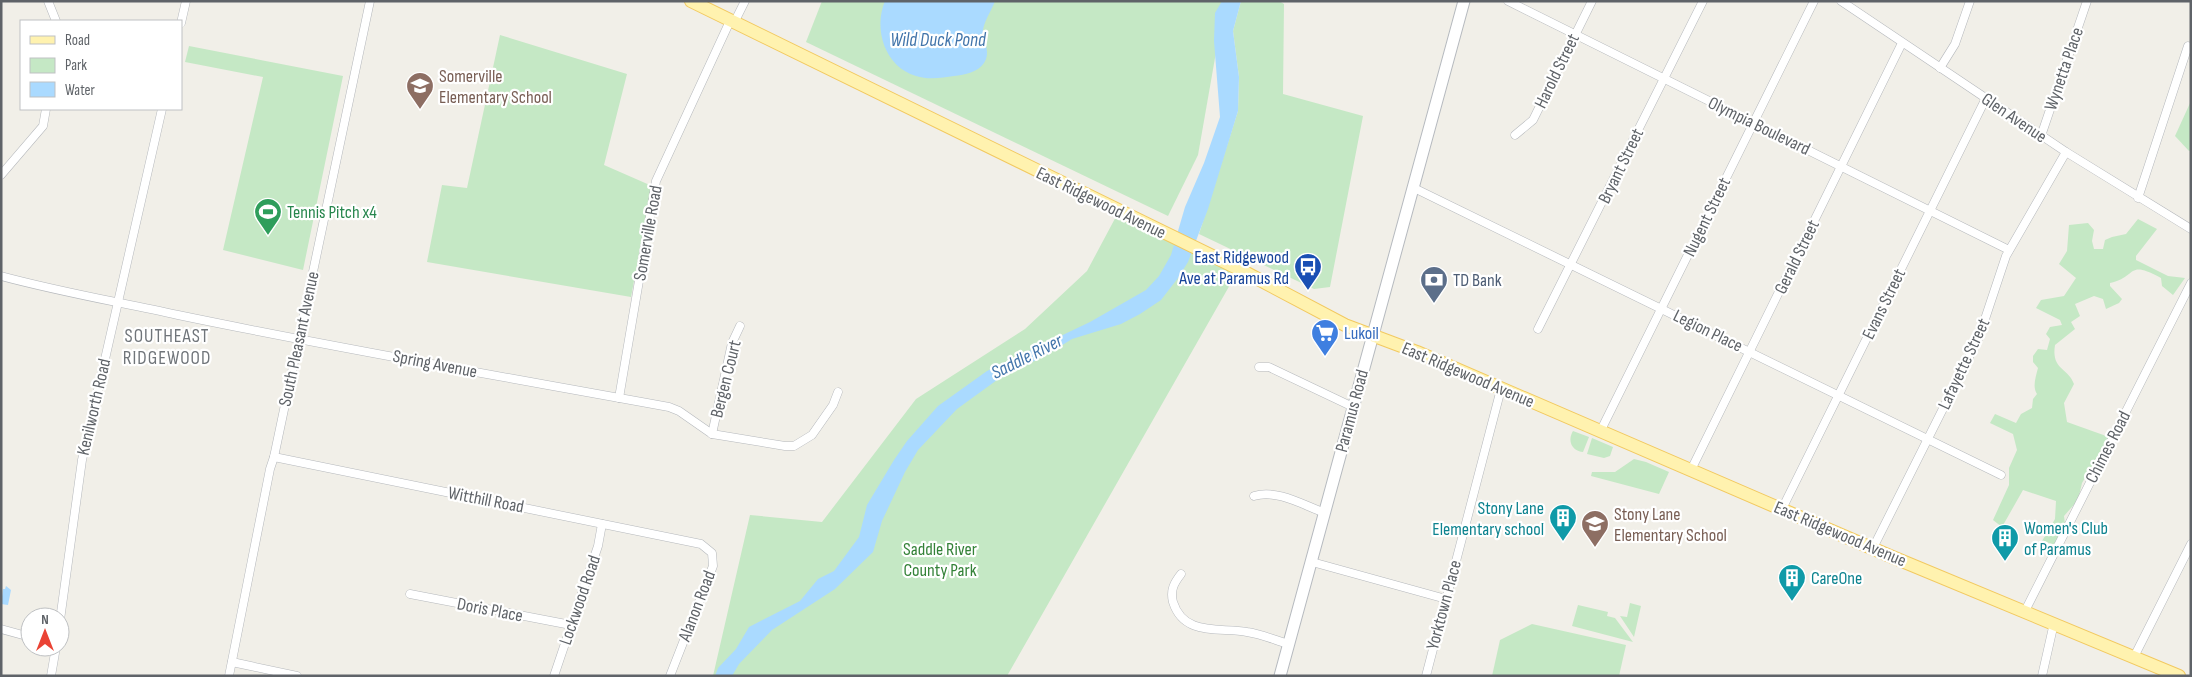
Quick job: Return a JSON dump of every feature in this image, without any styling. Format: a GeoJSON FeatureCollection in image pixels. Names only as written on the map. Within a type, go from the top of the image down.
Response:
{"type":"FeatureCollection","features":[{"type":"Feature","properties":{"kind":"main road","name":"East Ridgewood Avenue"},"geometry":{"type":"LineString","coordinates":[[691,1],[1322,311],[1345,325],[1372,334],[1873,548],[2134,657],[2161,672],[2179,676]]}},
{"type":"Feature","properties":{"kind":"main road","name":"Paramus Road"},"geometry":{"type":"LineString","coordinates":[[1280,676],[1464,1]]}},
{"type":"Feature","properties":{"kind":"street"},"geometry":{"type":"LineString","coordinates":[[48,1],[56,20]]}},
{"type":"Feature","properties":{"kind":"street"},"geometry":{"type":"LineString","coordinates":[[182,20],[186,1]]}},
{"type":"Feature","properties":{"kind":"street","name":"South Pleasant Avenue"},"geometry":{"type":"LineString","coordinates":[[229,676],[270,469],[370,1]]}},
{"type":"Feature","properties":{"kind":"street","name":"Somerville Road"},"geometry":{"type":"LineString","coordinates":[[619,398],[656,181],[732,22],[745,1]]}},
{"type":"Feature","properties":{"kind":"street","name":"Olympia Boulevard"},"geometry":{"type":"LineString","coordinates":[[1508,1],[2009,250]]}},
{"type":"Feature","properties":{"kind":"street","name":"Harold Street"},"geometry":{"type":"LineString","coordinates":[[1514,134],[1533,120],[1592,1]]}},
{"type":"Feature","properties":{"kind":"street","name":"Bryant Street"},"geometry":{"type":"LineString","coordinates":[[1538,329],[1572,265],[1703,1]]}},
{"type":"Feature","properties":{"kind":"street","name":"Nugent Street"},"geometry":{"type":"LineString","coordinates":[[1600,432],[1814,1]]}},
{"type":"Feature","properties":{"kind":"street","name":"Glen Avenue"},"geometry":{"type":"LineString","coordinates":[[1841,1],[2066,152],[2191,230]]}},
{"type":"Feature","properties":{"kind":"street"},"geometry":{"type":"LineString","coordinates":[[1940,68],[1955,44],[1970,1]]}},
{"type":"Feature","properties":{"kind":"street","name":"Wynetta Place"},"geometry":{"type":"LineString","coordinates":[[2042,136],[2087,1]]}},
{"type":"Feature","properties":{"kind":"street","name":"Gerald Street"},"geometry":{"type":"LineString","coordinates":[[1691,470],[1902,43]]}},
{"type":"Feature","properties":{"kind":"street"},"geometry":{"type":"LineString","coordinates":[[2138,198],[2188,46]]}},
{"type":"Feature","properties":{"kind":"street","name":"Evans Street"},"geometry":{"type":"LineString","coordinates":[[1782,509],[1986,98]]}},
{"type":"Feature","properties":{"kind":"street"},"geometry":{"type":"LineString","coordinates":[[1,174],[43,126],[46,110]]}},
{"type":"Feature","properties":{"kind":"street","name":"Kenilworth Road"},"geometry":{"type":"LineString","coordinates":[[62,607],[82,460],[162,110]]}},
{"type":"Feature","properties":{"kind":"street","name":"Lafayette Street"},"geometry":{"type":"LineString","coordinates":[[1873,548],[1979,337],[2009,250],[2066,152]]}},
{"type":"Feature","properties":{"kind":"street","name":"Legion Place"},"geometry":{"type":"LineString","coordinates":[[1414,188],[2001,474]]}},
{"type":"Feature","properties":{"kind":"street","name":"Spring Avenue"},"geometry":{"type":"LineString","coordinates":[[1,276],[54,291],[118,302],[298,340],[669,407],[680,411],[712,434],[785,446],[794,446],[812,434],[833,406],[838,392]]}},
{"type":"Feature","properties":{"kind":"street","name":"Chimes Road"},"geometry":{"type":"LineString","coordinates":[[2025,611],[2191,283]]}},
{"type":"Feature","properties":{"kind":"street","name":"Bergen Court"},"geometry":{"type":"LineString","coordinates":[[712,434],[732,343],[740,326]]}},
{"type":"Feature","properties":{"kind":"street"},"geometry":{"type":"LineString","coordinates":[[1259,367],[1269,367],[1353,407]]}},
{"type":"Feature","properties":{"kind":"street","name":"Yorktown Place"},"geometry":{"type":"LineString","coordinates":[[1426,676],[1501,389]]}},
{"type":"Feature","properties":{"kind":"street","name":"Witthill Road"},"geometry":{"type":"LineString","coordinates":[[274,457],[697,543]]}},
{"type":"Feature","properties":{"kind":"street"},"geometry":{"type":"LineString","coordinates":[[1254,496],[1264,493],[1274,494],[1325,513]]}},
{"type":"Feature","properties":{"kind":"street","name":"Lockwood Road"},"geometry":{"type":"LineString","coordinates":[[554,676],[598,546],[602,524]]}},
{"type":"Feature","properties":{"kind":"street","name":"Alanon Road"},"geometry":{"type":"LineString","coordinates":[[670,676],[713,566],[712,553],[707,547],[697,543]]}},
{"type":"Feature","properties":{"kind":"street"},"geometry":{"type":"LineString","coordinates":[[2134,657],[2191,544]]}},
{"type":"Feature","properties":{"kind":"street"},"geometry":{"type":"LineString","coordinates":[[1312,562],[1446,598]]}},
{"type":"Feature","properties":{"kind":"street"},"geometry":{"type":"LineString","coordinates":[[1181,574],[1172,590],[1172,600],[1175,608],[1187,622],[1196,627],[1212,630],[1248,632],[1288,644]]}},
{"type":"Feature","properties":{"kind":"street","name":"Doris Place"},"geometry":{"type":"LineString","coordinates":[[410,594],[570,626]]}},
{"type":"Feature","properties":{"kind":"street"},"geometry":{"type":"LineString","coordinates":[[2042,676],[2054,623]]}},
{"type":"Feature","properties":{"kind":"street"},"geometry":{"type":"LineString","coordinates":[[1,629],[20,634]]}},
{"type":"Feature","properties":{"kind":"street"},"geometry":{"type":"LineString","coordinates":[[51,676],[54,657]]}},
{"type":"Feature","properties":{"kind":"street"},"geometry":{"type":"LineString","coordinates":[[232,662],[297,676]]}},
{"type":"Feature","properties":{"kind":"green space"},"geometry":{"type":"Polygon","coordinates":[[[822,1],[1225,1],[1198,155],[1168,216],[806,42],[822,1]]]}},
{"type":"Feature","properties":{"kind":"green space"},"geometry":{"type":"Polygon","coordinates":[[[1241,1],[1279,1],[1284,4],[1283,94],[1363,116],[1330,287],[1314,289],[1199,234],[1238,111],[1239,77],[1233,31],[1241,1]]]}},
{"type":"Feature","properties":{"kind":"green space"},"geometry":{"type":"Polygon","coordinates":[[[500,35],[627,74],[604,165],[652,186],[631,297],[427,262],[442,185],[467,188],[500,35]]]}},
{"type":"Feature","properties":{"kind":"green space"},"geometry":{"type":"Polygon","coordinates":[[[189,46],[343,76],[303,270],[223,250],[263,77],[185,62],[189,46]]]}},
{"type":"Feature","properties":{"kind":"green space"},"geometry":{"type":"Polygon","coordinates":[[[2191,101],[2191,150],[2189,151],[2175,136],[2191,101]]]}},
{"type":"Feature","properties":{"kind":"green space","name":"Saddle River County Park"},"geometry":{"type":"Polygon","coordinates":[[[1119,211],[1239,269],[1007,676],[713,676],[750,515],[822,522],[916,399],[1025,329],[1087,271],[1119,211]]]}},
{"type":"Feature","properties":{"kind":"green space"},"geometry":{"type":"Polygon","coordinates":[[[2138,219],[2157,229],[2136,256],[2136,260],[2168,276],[2185,278],[2173,295],[2162,286],[2161,278],[2142,270],[2137,270],[2110,283],[2110,286],[2122,299],[2119,303],[2106,309],[2103,299],[2094,296],[2075,304],[2080,316],[2071,322],[2075,329],[2055,345],[2054,353],[2058,364],[2068,374],[2074,384],[2064,403],[2067,422],[2109,437],[2082,483],[2078,500],[2064,516],[2065,524],[2056,545],[2042,541],[2055,519],[2056,501],[2023,490],[2002,527],[1993,520],[2009,485],[2009,468],[2017,450],[2013,434],[1990,423],[1995,414],[2016,423],[2021,414],[2032,408],[2033,399],[2037,394],[2035,378],[2038,368],[2033,362],[2033,356],[2038,349],[2047,350],[2050,339],[2046,334],[2050,327],[2062,325],[2060,320],[2036,308],[2041,300],[2064,296],[2076,278],[2059,264],[2067,251],[2069,225],[2088,223],[2094,230],[2092,241],[2094,249],[2103,249],[2105,240],[2126,234],[2138,219]]]}},
{"type":"Feature","properties":{"kind":"green space"},"geometry":{"type":"Polygon","coordinates":[[[1573,431],[1589,437],[1583,452],[1573,448],[1570,438],[1573,431]]]}},
{"type":"Feature","properties":{"kind":"green space"},"geometry":{"type":"Polygon","coordinates":[[[1592,438],[1613,447],[1610,456],[1604,458],[1587,454],[1592,438]]]}},
{"type":"Feature","properties":{"kind":"green space"},"geometry":{"type":"Polygon","coordinates":[[[1634,459],[1669,472],[1659,494],[1591,476],[1592,472],[1615,472],[1634,459]]]}},
{"type":"Feature","properties":{"kind":"green space"},"geometry":{"type":"Polygon","coordinates":[[[1630,603],[1641,606],[1634,637],[1620,616],[1627,617],[1630,603]]]}},
{"type":"Feature","properties":{"kind":"green space"},"geometry":{"type":"Polygon","coordinates":[[[1578,605],[1608,612],[1607,616],[1615,618],[1633,642],[1572,626],[1578,605]]]}},
{"type":"Feature","properties":{"kind":"green space"},"geometry":{"type":"Polygon","coordinates":[[[1532,624],[1626,645],[1619,676],[1492,676],[1500,640],[1532,624]]]}},
{"type":"Feature","properties":{"kind":"water","name":"Wild Duck Pond"},"geometry":{"type":"Polygon","coordinates":[[[885,1],[995,1],[983,29],[987,52],[984,63],[971,73],[940,78],[916,76],[905,71],[889,56],[884,46],[880,23],[885,1]]]}},
{"type":"Feature","properties":{"kind":"water","name":"Saddle River"},"geometry":{"type":"Polygon","coordinates":[[[1222,1],[1241,1],[1233,31],[1239,77],[1238,111],[1208,209],[1188,262],[1178,278],[1161,300],[1140,314],[1121,324],[1072,339],[1048,354],[997,380],[957,409],[918,450],[905,472],[882,521],[873,552],[835,589],[772,630],[739,664],[732,676],[715,676],[718,668],[736,649],[749,627],[800,601],[818,579],[834,571],[859,537],[867,505],[894,460],[907,441],[938,406],[987,371],[1090,322],[1146,290],[1159,276],[1171,255],[1185,207],[1204,163],[1220,117],[1214,41],[1215,13],[1222,1]]]}},
{"type":"Feature","properties":{"kind":"water"},"geometry":{"type":"Polygon","coordinates":[[[6,586],[11,590],[8,605],[1,604],[3,589],[6,586]]]}},
{"type":"Feature","properties":{"kind":"place","name":"Somerville Elementary School"},"geometry":{"type":"Point","coordinates":[420,110]}},
{"type":"Feature","properties":{"kind":"place","name":"Tennis Pitch x4"},"geometry":{"type":"Point","coordinates":[268,236]}},
{"type":"Feature","properties":{"kind":"place","name":"East Ridgewood Ave at Paramus Rd"},"geometry":{"type":"Point","coordinates":[1308,291]}},
{"type":"Feature","properties":{"kind":"place","name":"TD Bank"},"geometry":{"type":"Point","coordinates":[1434,304]}},
{"type":"Feature","properties":{"kind":"place","name":"Lukoil"},"geometry":{"type":"Point","coordinates":[1325,357]}},
{"type":"Feature","properties":{"kind":"place","name":"Stony Lane Elementary school"},"geometry":{"type":"Point","coordinates":[1563,542]}},
{"type":"Feature","properties":{"kind":"place","name":"Stony Lane Elementary School"},"geometry":{"type":"Point","coordinates":[1595,548]}},
{"type":"Feature","properties":{"kind":"place","name":"Women's Club of Paramus"},"geometry":{"type":"Point","coordinates":[2005,562]}},
{"type":"Feature","properties":{"kind":"place","name":"CareOne"},"geometry":{"type":"Point","coordinates":[1792,602]}},
{"type":"Feature","properties":{"kind":"district","name":"SOUTHEAST RIDGEWOOD"},"geometry":{"type":"Point","coordinates":[167,347]}}]}
